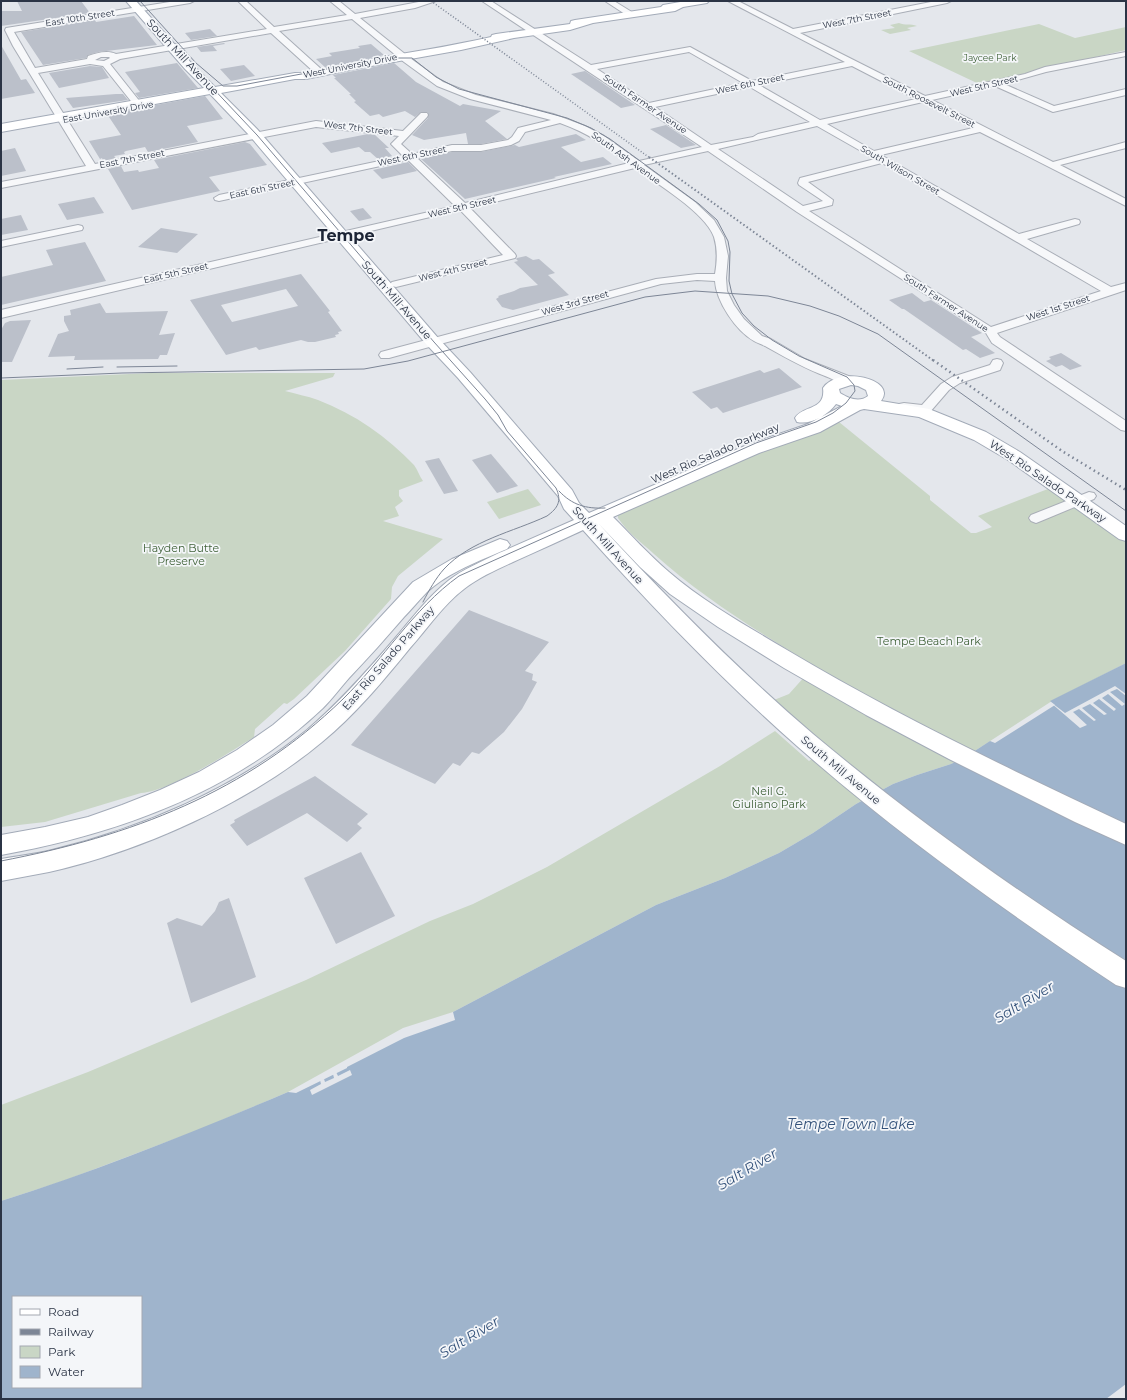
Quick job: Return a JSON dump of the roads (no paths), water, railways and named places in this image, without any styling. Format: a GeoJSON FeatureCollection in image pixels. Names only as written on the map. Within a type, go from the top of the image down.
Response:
{"type":"FeatureCollection","features":[{"type":"Feature","properties":{"kind":"main road","name":"South Mill Avenue"},"geometry":{"type":"LineString","coordinates":[[131,1],[230,110],[259,134]]}},
{"type":"Feature","properties":{"kind":"main road","name":"West University Drive"},"geometry":{"type":"LineString","coordinates":[[223,84],[306,76],[403,56],[461,47],[510,36],[585,24],[631,14],[674,8],[680,5],[704,1]]}},
{"type":"Feature","properties":{"kind":"main road","name":"South Mill Avenue"},"geometry":{"type":"LineString","coordinates":[[148,4],[160,16]]}},
{"type":"Feature","properties":{"kind":"main road"},"geometry":{"type":"LineString","coordinates":[[295,76],[317,70],[351,64],[358,65]]}},
{"type":"Feature","properties":{"kind":"main road","name":"South Mill Avenue"},"geometry":{"type":"LineString","coordinates":[[223,84],[259,134],[347,234],[396,284],[464,375],[566,494],[571,505],[589,514],[669,581],[723,620],[807,671],[875,711],[968,760],[1126,835]]}},
{"type":"Feature","properties":{"kind":"main road","name":"East University Drive"},"geometry":{"type":"LineString","coordinates":[[1,128],[62,119],[209,93],[223,84]]}},
{"type":"Feature","properties":{"kind":"main road","name":"East University Drive"},"geometry":{"type":"LineString","coordinates":[[1,132],[137,103],[206,91],[214,91]]}},
{"type":"Feature","properties":{"kind":"main road","name":"South Mill Avenue"},"geometry":{"type":"LineString","coordinates":[[347,234],[375,275],[438,341]]}},
{"type":"Feature","properties":{"kind":"main road"},"geometry":{"type":"LineString","coordinates":[[375,275],[383,277],[389,284],[396,284]]}},
{"type":"Feature","properties":{"kind":"main road"},"geometry":{"type":"LineString","coordinates":[[848,380],[863,382],[873,387],[868,401],[846,403],[832,392],[837,383],[848,380]]}},
{"type":"Feature","properties":{"kind":"main road","name":"West Rio Salado Parkway"},"geometry":{"type":"LineString","coordinates":[[589,514],[726,447],[761,432],[816,413],[827,404],[832,392]]}},
{"type":"Feature","properties":{"kind":"main road","name":"West Rio Salado Parkway"},"geometry":{"type":"LineString","coordinates":[[589,514],[691,476],[758,447],[828,424],[868,401],[893,399],[959,417],[1001,437],[1084,499],[1126,535]]}},
{"type":"Feature","properties":{"kind":"main road","name":"West Rio Salado Parkway"},"geometry":{"type":"LineString","coordinates":[[868,401],[938,418],[992,442],[1084,499],[1126,522]]}},
{"type":"Feature","properties":{"kind":"main road"},"geometry":{"type":"LineString","coordinates":[[691,476],[696,467],[726,453],[726,447]]}},
{"type":"Feature","properties":{"kind":"main road","name":"South Mill Avenue"},"geometry":{"type":"LineString","coordinates":[[589,514],[662,604],[746,687],[834,765],[929,841],[1057,932],[1126,976]]}},
{"type":"Feature","properties":{"kind":"main road","name":"East Rio Salado Parkway"},"geometry":{"type":"LineString","coordinates":[[1,845],[57,835],[96,824],[165,800],[193,787],[254,750],[299,716],[315,702],[359,655],[408,598],[435,576],[471,557],[589,514]]}},
{"type":"Feature","properties":{"kind":"main road","name":"East Rio Salado Parkway"},"geometry":{"type":"LineString","coordinates":[[1,870],[71,855],[157,827],[232,790],[271,768],[303,744],[342,711],[381,669],[427,613],[452,588],[477,572],[589,514]]}},
{"type":"Feature","properties":{"kind":"street","name":"East 10th Street"},"geometry":{"type":"LineString","coordinates":[[33,71],[9,30],[138,9],[148,4],[190,1]]}},
{"type":"Feature","properties":{"kind":"street"},"geometry":{"type":"LineString","coordinates":[[242,1],[317,70]]}},
{"type":"Feature","properties":{"kind":"street","name":"South Ash Avenue"},"geometry":{"type":"LineString","coordinates":[[334,1],[432,79],[457,91],[479,99],[562,120],[591,132],[700,211],[716,229],[722,245],[723,256],[720,278],[722,291],[730,309],[740,322],[758,339],[767,342],[801,362],[848,380]]}},
{"type":"Feature","properties":{"kind":"street"},"geometry":{"type":"LineString","coordinates":[[90,61],[91,58],[100,55],[108,54],[115,57],[413,6],[432,1]]}},
{"type":"Feature","properties":{"kind":"street","name":"South Farmer Avenue"},"geometry":{"type":"LineString","coordinates":[[486,1],[591,68],[801,210],[990,331],[996,340],[1020,357],[1126,427]]}},
{"type":"Feature","properties":{"kind":"street"},"geometry":{"type":"LineString","coordinates":[[609,1],[631,14]]}},
{"type":"Feature","properties":{"kind":"street","name":"South Roosevelt Street"},"geometry":{"type":"LineString","coordinates":[[732,1],[1126,203]]}},
{"type":"Feature","properties":{"kind":"street","name":"West 7th Street"},"geometry":{"type":"LineString","coordinates":[[791,32],[947,1]]}},
{"type":"Feature","properties":{"kind":"street","name":"South Wilson Street"},"geometry":{"type":"LineString","coordinates":[[591,68],[690,49],[821,123],[1110,291]]}},
{"type":"Feature","properties":{"kind":"street","name":"West 5th Street"},"geometry":{"type":"LineString","coordinates":[[347,234],[462,206],[704,152],[710,148],[996,83],[1028,76],[1046,74],[1066,67],[1126,54]]}},
{"type":"Feature","properties":{"kind":"street"},"geometry":{"type":"LineString","coordinates":[[92,167],[33,71],[90,61],[94,63],[105,63],[115,60],[115,57]]}},
{"type":"Feature","properties":{"kind":"street"},"geometry":{"type":"LineString","coordinates":[[1110,57],[1126,64]]}},
{"type":"Feature","properties":{"kind":"street"},"geometry":{"type":"LineString","coordinates":[[105,63],[137,103]]}},
{"type":"Feature","properties":{"kind":"street","name":"West 6th Street"},"geometry":{"type":"LineString","coordinates":[[648,106],[852,63]]}},
{"type":"Feature","properties":{"kind":"street"},"geometry":{"type":"LineString","coordinates":[[996,83],[1053,109],[1126,92]]}},
{"type":"Feature","properties":{"kind":"street"},"geometry":{"type":"LineString","coordinates":[[424,115],[396,144],[462,206]]}},
{"type":"Feature","properties":{"kind":"street","name":"West 6th Street"},"geometry":{"type":"LineString","coordinates":[[300,180],[452,148],[481,148],[511,142],[516,138],[521,130],[562,120]]}},
{"type":"Feature","properties":{"kind":"street","name":"West 7th Street"},"geometry":{"type":"LineString","coordinates":[[259,134],[320,123],[405,134]]}},
{"type":"Feature","properties":{"kind":"street"},"geometry":{"type":"LineString","coordinates":[[873,154],[980,128]]}},
{"type":"Feature","properties":{"kind":"street","name":"East 7th Street"},"geometry":{"type":"LineString","coordinates":[[1,185],[259,134]]}},
{"type":"Feature","properties":{"kind":"street"},"geometry":{"type":"LineString","coordinates":[[1051,165],[1126,145]]}},
{"type":"Feature","properties":{"kind":"street"},"geometry":{"type":"LineString","coordinates":[[801,210],[828,203],[828,200],[803,184],[803,180],[884,160]]}},
{"type":"Feature","properties":{"kind":"street","name":"East 6th Street"},"geometry":{"type":"LineString","coordinates":[[219,198],[300,180]]}},
{"type":"Feature","properties":{"kind":"street","name":"West 4th Street"},"geometry":{"type":"LineString","coordinates":[[396,284],[510,256],[492,238],[487,230],[462,206]]}},
{"type":"Feature","properties":{"kind":"street"},"geometry":{"type":"LineString","coordinates":[[1018,238],[1075,222]]}},
{"type":"Feature","properties":{"kind":"street"},"geometry":{"type":"LineString","coordinates":[[1,244],[78,228]]}},
{"type":"Feature","properties":{"kind":"street","name":"East 5th Street"},"geometry":{"type":"LineString","coordinates":[[1,314],[347,234]]}},
{"type":"Feature","properties":{"kind":"street","name":"West 3rd Street"},"geometry":{"type":"LineString","coordinates":[[385,355],[660,281],[697,277],[720,278]]}},
{"type":"Feature","properties":{"kind":"street","name":"West 1st Street"},"geometry":{"type":"LineString","coordinates":[[990,331],[1126,286]]}},
{"type":"Feature","properties":{"kind":"street","name":"South Ash Avenue"},"geometry":{"type":"LineString","coordinates":[[758,339],[759,344],[791,367],[832,392]]}},
{"type":"Feature","properties":{"kind":"street"},"geometry":{"type":"LineString","coordinates":[[897,408],[902,407],[920,410],[922,406],[953,382],[996,367],[997,363],[1020,357]]}},
{"type":"Feature","properties":{"kind":"street"},"geometry":{"type":"LineString","coordinates":[[1036,518],[1084,499]]}},
{"type":"Feature","properties":{"kind":"water","name":"Tempe Town Lake"},"geometry":{"type":"Polygon","coordinates":[[[1126,663],[1126,1384],[1106,1399],[1,1399],[1,1201],[74,1177],[146,1150],[288,1092],[296,1093],[404,1038],[455,1020],[453,1012],[656,905],[725,878],[779,853],[813,833],[856,804],[893,784],[951,764],[967,756],[990,741],[995,743],[1055,705],[1050,701],[1126,663]]]}},
{"type":"Feature","properties":{"kind":"tram line"},"geometry":{"type":"LineString","coordinates":[[140,1],[196,63],[223,86],[237,86],[387,58],[412,58],[436,77],[459,89],[567,118],[591,128],[610,139],[699,204],[717,220],[728,241],[730,252],[729,281],[732,294]]}},
{"type":"Feature","properties":{"kind":"tram line"},"geometry":{"type":"LineString","coordinates":[[190,64],[257,135],[443,352]]}},
{"type":"Feature","properties":{"kind":"tram line"},"geometry":{"type":"LineString","coordinates":[[443,352],[645,297],[695,291],[732,294]]}},
{"type":"Feature","properties":{"kind":"tram line"},"geometry":{"type":"LineString","coordinates":[[1,861],[49,851],[141,824],[184,806],[226,785],[267,760],[306,732],[343,699],[358,684],[427,604],[442,589],[459,576],[756,443],[816,422],[833,413],[846,403],[855,391],[854,385],[847,377],[799,356],[772,340],[754,326],[742,313],[732,294]]}},
{"type":"Feature","properties":{"kind":"tram line"},"geometry":{"type":"LineString","coordinates":[[732,294],[768,296],[810,306],[839,316],[878,334],[1126,511]]}},
{"type":"Feature","properties":{"kind":"tram line"},"geometry":{"type":"LineString","coordinates":[[1,378],[122,373],[364,369],[408,361],[443,352]]}},
{"type":"Feature","properties":{"kind":"tram line"},"geometry":{"type":"LineString","coordinates":[[423,602],[438,576],[455,559],[479,544],[547,516],[556,507],[559,500],[556,488],[507,431],[498,415],[485,399],[443,352]]}},
{"type":"Feature","properties":{"kind":"tram line"},"geometry":{"type":"LineString","coordinates":[[117,367],[177,366]]}},
{"type":"Feature","properties":{"kind":"tram line"},"geometry":{"type":"LineString","coordinates":[[67,369],[103,367]]}},
{"type":"Feature","properties":{"kind":"tram line"},"geometry":{"type":"LineString","coordinates":[[559,491],[574,503],[592,508],[605,508]]}},
{"type":"Feature","properties":{"kind":"railway"},"geometry":{"type":"LineString","coordinates":[[431,1],[650,158]]}},
{"type":"Feature","properties":{"kind":"railway"},"geometry":{"type":"LineString","coordinates":[[649,157],[934,361]]}},
{"type":"Feature","properties":{"kind":"railway"},"geometry":{"type":"LineString","coordinates":[[933,360],[1062,451],[1126,490]]}},
{"type":"Feature","properties":{"kind":"district","name":"Tempe"},"geometry":{"type":"Point","coordinates":[346,235]}},
{"type":"Feature","properties":{"kind":"park label","name":"Jaycee Park"},"geometry":{"type":"Point","coordinates":[990,58]}},
{"type":"Feature","properties":{"kind":"park label","name":"Hayden Butte Preserve"},"geometry":{"type":"Point","coordinates":[181,554]}},
{"type":"Feature","properties":{"kind":"park label","name":"Tempe Beach Park"},"geometry":{"type":"Point","coordinates":[929,641]}},
{"type":"Feature","properties":{"kind":"park label","name":"Neil G. Giuliano Park"},"geometry":{"type":"Point","coordinates":[769,797]}},
{"type":"Feature","properties":{"kind":"water label","name":"Salt River"},"geometry":{"type":"Point","coordinates":[1024,1002]}},
{"type":"Feature","properties":{"kind":"water label","name":"Salt River"},"geometry":{"type":"Point","coordinates":[747,1169]}},
{"type":"Feature","properties":{"kind":"water label","name":"Salt River"},"geometry":{"type":"Point","coordinates":[469,1337]}}]}
